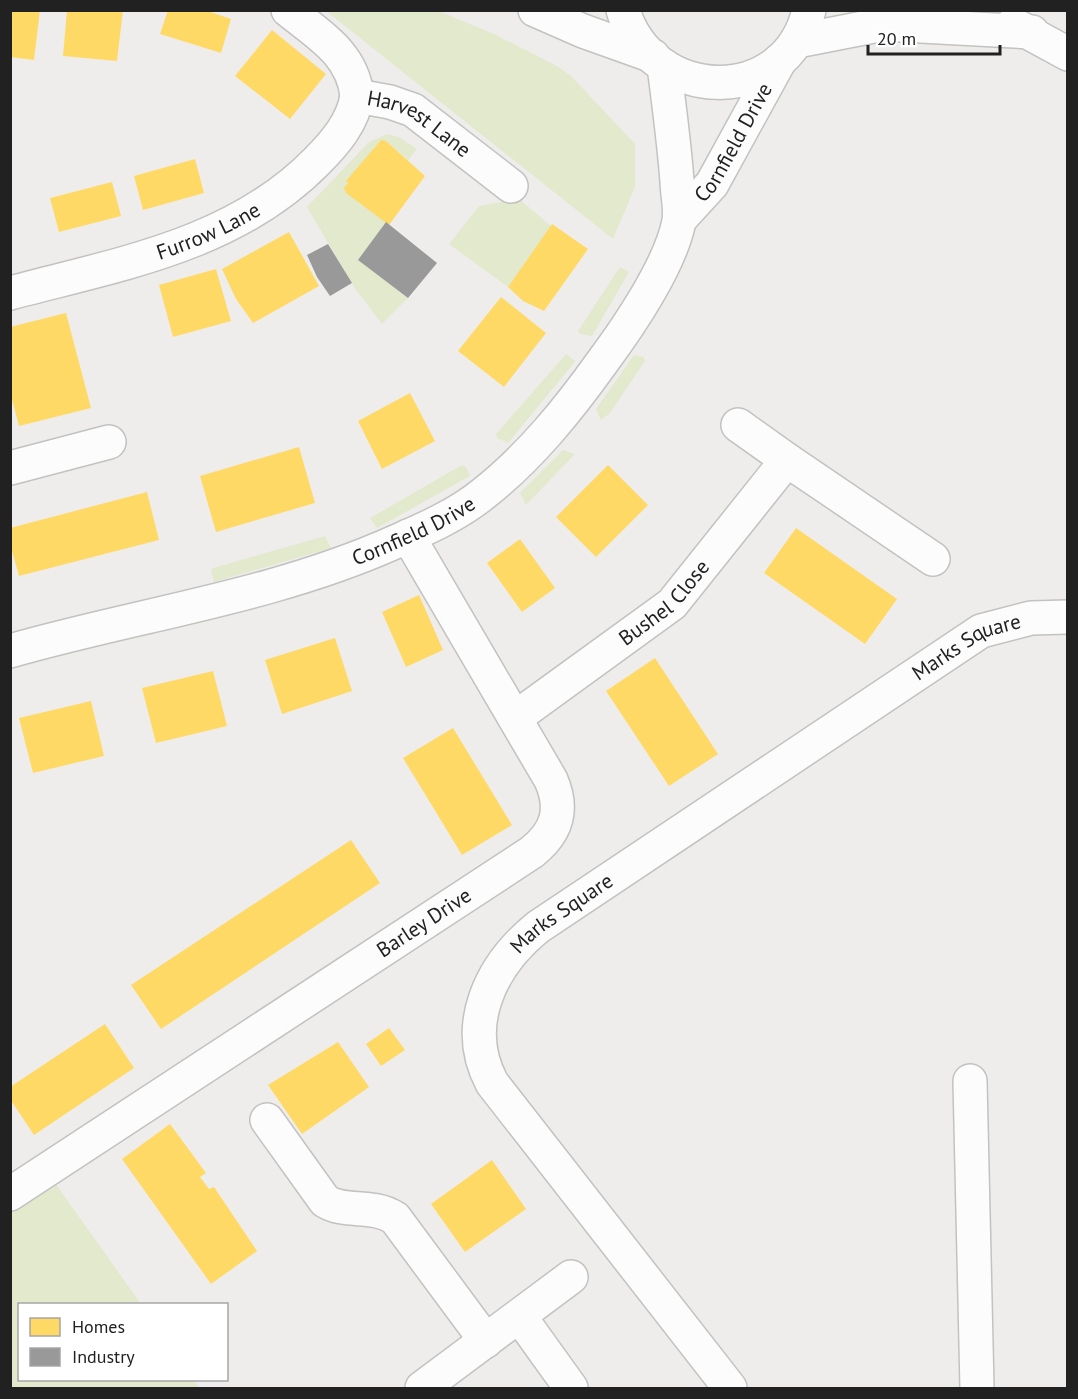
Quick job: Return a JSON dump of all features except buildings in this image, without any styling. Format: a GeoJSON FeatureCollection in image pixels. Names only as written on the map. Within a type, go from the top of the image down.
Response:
{"type":"FeatureCollection","features":[{"type":"Feature","properties":{"kind":"street","name":"Harvest Lane"},"geometry":{"type":"LineString","coordinates":[[288,10],[343,58],[354,73],[357,96],[390,102],[413,110],[512,186]]}},
{"type":"Feature","properties":{"kind":"street"},"geometry":{"type":"LineString","coordinates":[[535,10],[659,61],[702,83],[721,84],[749,78],[789,50],[884,24],[1032,32]]}},
{"type":"Feature","properties":{"kind":"street"},"geometry":{"type":"LineString","coordinates":[[623,10],[631,30],[659,61]]}},
{"type":"Feature","properties":{"kind":"street","name":"Cornfield Drive"},"geometry":{"type":"LineString","coordinates":[[10,651],[88,629],[260,591],[326,570],[408,536],[460,510],[482,495],[516,465],[554,424],[590,380],[626,328],[657,276],[680,219],[712,184],[789,50],[809,10]]}},
{"type":"Feature","properties":{"kind":"street"},"geometry":{"type":"LineString","coordinates":[[984,10],[1032,32],[1068,54]]}},
{"type":"Feature","properties":{"kind":"street","name":"Cornfield Drive"},"geometry":{"type":"LineString","coordinates":[[659,61],[674,138],[680,219]]}},
{"type":"Feature","properties":{"kind":"street","name":"Furrow Lane"},"geometry":{"type":"LineString","coordinates":[[10,293],[170,250],[246,217],[289,188],[327,152],[350,120],[357,96]]}},
{"type":"Feature","properties":{"kind":"street"},"geometry":{"type":"LineString","coordinates":[[738,425],[933,559]]}},
{"type":"Feature","properties":{"kind":"street"},"geometry":{"type":"LineString","coordinates":[[10,468],[109,442]]}},
{"type":"Feature","properties":{"kind":"street","name":"Bushel Close"},"geometry":{"type":"LineString","coordinates":[[515,718],[672,604],[788,460]]}},
{"type":"Feature","properties":{"kind":"street","name":"Barley Drive"},"geometry":{"type":"LineString","coordinates":[[10,1194],[547,840],[558,816],[556,794],[515,718],[474,653],[408,536]]}},
{"type":"Feature","properties":{"kind":"street","name":"Marks Square"},"geometry":{"type":"LineString","coordinates":[[730,1389],[492,1083],[483,1055],[479,1026],[480,1012],[488,989],[506,957],[547,921],[981,631],[1030,618],[1068,617]]}},
{"type":"Feature","properties":{"kind":"street"},"geometry":{"type":"LineString","coordinates":[[970,1081],[977,1389]]}},
{"type":"Feature","properties":{"kind":"street"},"geometry":{"type":"LineString","coordinates":[[267,1120],[325,1201],[333,1206],[378,1209],[395,1218],[486,1341]]}},
{"type":"Feature","properties":{"kind":"street"},"geometry":{"type":"LineString","coordinates":[[422,1389],[571,1277]]}},
{"type":"Feature","properties":{"kind":"street"},"geometry":{"type":"LineString","coordinates":[[520,1317],[572,1389]]}},
{"type":"Feature","properties":{"kind":"green space"},"geometry":{"type":"Polygon","coordinates":[[[326,11],[439,11],[494,34],[557,66],[571,76],[635,144],[635,187],[613,239],[326,11]]]}},
{"type":"Feature","properties":{"kind":"green space"},"geometry":{"type":"Polygon","coordinates":[[[387,134],[399,137],[417,149],[408,160],[386,141],[380,141],[347,181],[346,193],[386,222],[359,260],[408,298],[382,324],[354,287],[307,207],[369,142],[387,134]]]}},
{"type":"Feature","properties":{"kind":"green space"},"geometry":{"type":"Polygon","coordinates":[[[519,199],[551,226],[508,287],[449,244],[479,206],[519,199]]]}},
{"type":"Feature","properties":{"kind":"green space"},"geometry":{"type":"Polygon","coordinates":[[[620,267],[629,272],[592,336],[580,334],[578,331],[620,267]]]}},
{"type":"Feature","properties":{"kind":"green space"},"geometry":{"type":"Polygon","coordinates":[[[566,354],[575,361],[574,363],[508,443],[497,438],[496,434],[566,354]]]}},
{"type":"Feature","properties":{"kind":"green space"},"geometry":{"type":"Polygon","coordinates":[[[634,355],[644,357],[645,361],[610,413],[601,420],[596,409],[634,355]]]}},
{"type":"Feature","properties":{"kind":"green space"},"geometry":{"type":"Polygon","coordinates":[[[563,450],[575,454],[526,505],[520,493],[563,450]]]}},
{"type":"Feature","properties":{"kind":"green space"},"geometry":{"type":"Polygon","coordinates":[[[462,465],[466,467],[470,476],[377,528],[370,518],[462,465]]]}},
{"type":"Feature","properties":{"kind":"green space"},"geometry":{"type":"Polygon","coordinates":[[[325,536],[331,548],[214,582],[211,570],[213,568],[325,536]]]}},
{"type":"Feature","properties":{"kind":"green space"},"geometry":{"type":"Polygon","coordinates":[[[45,1169],[140,1303],[18,1303],[18,1381],[194,1381],[200,1388],[11,1388],[10,1194],[45,1169]]]}}]}
